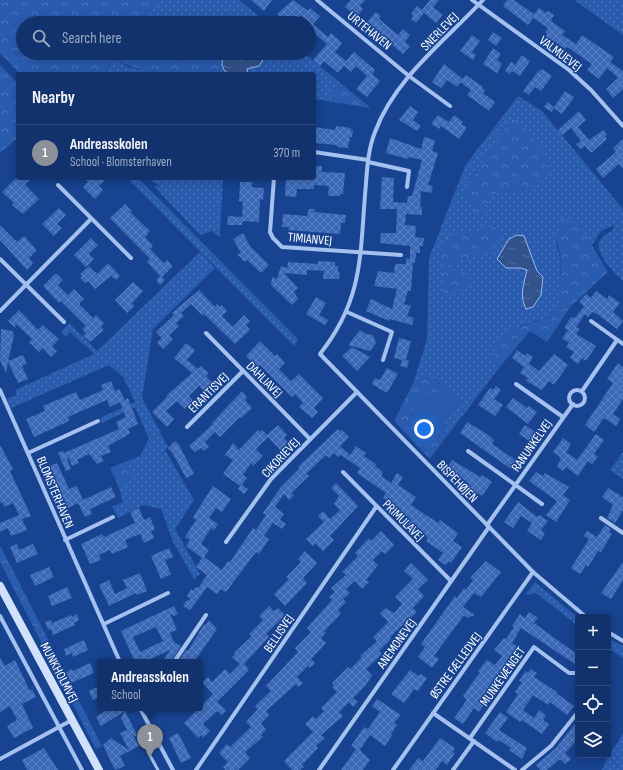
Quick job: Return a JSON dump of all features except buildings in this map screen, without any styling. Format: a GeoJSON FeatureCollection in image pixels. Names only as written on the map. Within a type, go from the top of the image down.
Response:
{"type":"FeatureCollection","features":[{"type":"Feature","properties":{"kind":"street","name":"URTEHAVEN"},"geometry":{"type":"LineString","coordinates":[[317,0],[409,76]]}},
{"type":"Feature","properties":{"kind":"street"},"geometry":{"type":"LineString","coordinates":[[472,0],[478,5]]}},
{"type":"Feature","properties":{"kind":"street","name":"SNERLEVEJ"},"geometry":{"type":"LineString","coordinates":[[320,354],[337,331],[347,312],[356,286],[368,161],[374,134],[396,93],[409,76],[483,0]]}},
{"type":"Feature","properties":{"kind":"street","name":"VALMUEVEJ"},"geometry":{"type":"LineString","coordinates":[[478,5],[570,70],[591,90],[623,126]]}},
{"type":"Feature","properties":{"kind":"street"},"geometry":{"type":"LineString","coordinates":[[409,76],[450,106]]}},
{"type":"Feature","properties":{"kind":"street"},"geometry":{"type":"LineString","coordinates":[[316,152],[368,161],[409,171],[407,187]]}},
{"type":"Feature","properties":{"kind":"street","name":"TIMIANVEJ"},"geometry":{"type":"LineString","coordinates":[[274,180],[270,232],[277,243],[282,247],[360,252]]}},
{"type":"Feature","properties":{"kind":"street"},"geometry":{"type":"LineString","coordinates":[[58,185],[130,258]]}},
{"type":"Feature","properties":{"kind":"street"},"geometry":{"type":"LineString","coordinates":[[0,311],[92,219]]}},
{"type":"Feature","properties":{"kind":"street"},"geometry":{"type":"LineString","coordinates":[[360,252],[401,255]]}},
{"type":"Feature","properties":{"kind":"street"},"geometry":{"type":"LineString","coordinates":[[0,259],[64,322]]}},
{"type":"Feature","properties":{"kind":"street"},"geometry":{"type":"LineString","coordinates":[[347,312],[392,332],[383,360]]}},
{"type":"Feature","properties":{"kind":"street"},"geometry":{"type":"LineString","coordinates":[[591,321],[623,344]]}},
{"type":"Feature","properties":{"kind":"street","name":"DAHLIAVEJ"},"geometry":{"type":"LineString","coordinates":[[206,334],[310,439]]}},
{"type":"Feature","properties":{"kind":"street","name":"RANUNKELVEJ"},"geometry":{"type":"LineString","coordinates":[[582,391],[617,340]]}},
{"type":"Feature","properties":{"kind":"street","name":"BISPEHØJEN"},"geometry":{"type":"LineString","coordinates":[[320,354],[533,572],[582,614]]}},
{"type":"Feature","properties":{"kind":"street","name":"ERANTISVEJ"},"geometry":{"type":"LineString","coordinates":[[187,427],[243,371]]}},
{"type":"Feature","properties":{"kind":"street","name":"RANUNKELVEJ"},"geometry":{"type":"LineString","coordinates":[[516,384],[563,417]]}},
{"type":"Feature","properties":{"kind":"street","name":"BLOMSTERHAVEN"},"geometry":{"type":"LineString","coordinates":[[0,390],[119,659]]}},
{"type":"Feature","properties":{"kind":"street","name":"RANUNKELVEJ"},"geometry":{"type":"LineString","coordinates":[[573,404],[570,400],[570,394],[574,391],[582,391]]}},
{"type":"Feature","properties":{"kind":"street","name":"RANUNKELVEJ"},"geometry":{"type":"LineString","coordinates":[[573,404],[580,405],[584,402],[585,397],[582,391]]}},
{"type":"Feature","properties":{"kind":"street","name":"CIKORIEVEJ"},"geometry":{"type":"LineString","coordinates":[[226,542],[271,479],[357,392]]}},
{"type":"Feature","properties":{"kind":"street","name":"RANUNKELVEJ"},"geometry":{"type":"LineString","coordinates":[[488,526],[573,404]]}},
{"type":"Feature","properties":{"kind":"street","name":"BLOMSTERHAVEN"},"geometry":{"type":"LineString","coordinates":[[28,453],[98,421]]}},
{"type":"Feature","properties":{"kind":"street","name":"RANUNKELVEJ"},"geometry":{"type":"LineString","coordinates":[[468,451],[542,504]]}},
{"type":"Feature","properties":{"kind":"street","name":"PRIMULAVEJ"},"geometry":{"type":"LineString","coordinates":[[343,472],[451,581]]}},
{"type":"Feature","properties":{"kind":"street","name":"BELLISVEJ"},"geometry":{"type":"LineString","coordinates":[[196,770],[376,507]]}},
{"type":"Feature","properties":{"kind":"street","name":"BLOMSTERHAVEN"},"geometry":{"type":"LineString","coordinates":[[65,540],[113,517]]}},
{"type":"Feature","properties":{"kind":"street"},"geometry":{"type":"LineString","coordinates":[[601,518],[623,533]]}},
{"type":"Feature","properties":{"kind":"street","name":"ANEMONEVEJ"},"geometry":{"type":"LineString","coordinates":[[319,770],[488,526]]}},
{"type":"Feature","properties":{"kind":"street","name":"ØSTRE FÆLLEDVEJ"},"geometry":{"type":"LineString","coordinates":[[393,770],[533,572]]}},
{"type":"Feature","properties":{"kind":"street","name":"MUNKHOLMVEJ"},"geometry":{"type":"LineString","coordinates":[[0,586],[99,770]]}},
{"type":"Feature","properties":{"kind":"street"},"geometry":{"type":"LineString","coordinates":[[104,624],[168,593]]}},
{"type":"Feature","properties":{"kind":"street"},"geometry":{"type":"LineString","coordinates":[[176,659],[206,615]]}},
{"type":"Feature","properties":{"kind":"street"},"geometry":{"type":"LineString","coordinates":[[0,616],[60,726],[82,770]]}},
{"type":"Feature","properties":{"kind":"street"},"geometry":{"type":"LineString","coordinates":[[611,634],[623,641]]}},
{"type":"Feature","properties":{"kind":"street","name":"MUNKEVÆNGET"},"geometry":{"type":"LineString","coordinates":[[453,770],[534,647],[569,673],[575,673]]}},
{"type":"Feature","properties":{"kind":"street"},"geometry":{"type":"LineString","coordinates":[[142,711],[173,770]]}},
{"type":"Feature","properties":{"kind":"street"},"geometry":{"type":"LineString","coordinates":[[433,713],[515,770]]}},
{"type":"Feature","properties":{"kind":"street"},"geometry":{"type":"LineString","coordinates":[[522,770],[551,746],[575,716]]}},
{"type":"Feature","properties":{"kind":"street"},"geometry":{"type":"LineString","coordinates":[[0,759],[72,719]]}},
{"type":"Feature","properties":{"kind":"lane"},"geometry":{"type":"LineString","coordinates":[[158,770],[148,752],[159,744]]}},
{"type":"Feature","properties":{"kind":"green space"},"geometry":{"type":"Polygon","coordinates":[[[0,0],[157,0],[146,16],[16,16],[16,60],[111,60],[107,69],[108,72],[18,72],[0,53],[0,0]]]}},
{"type":"Feature","properties":{"kind":"green space"},"geometry":{"type":"Polygon","coordinates":[[[157,0],[239,0],[258,16],[236,16],[230,14],[225,16],[146,16],[157,0]]]}},
{"type":"Feature","properties":{"kind":"green space"},"geometry":{"type":"Polygon","coordinates":[[[574,0],[623,0],[623,35],[574,0]]]}},
{"type":"Feature","properties":{"kind":"green space"},"geometry":{"type":"Polygon","coordinates":[[[230,14],[236,16],[225,16],[230,14]]]}},
{"type":"Feature","properties":{"kind":"green space"},"geometry":{"type":"Polygon","coordinates":[[[111,60],[116,60],[128,67],[155,72],[108,72],[111,60]]]}},
{"type":"Feature","properties":{"kind":"green space"},"geometry":{"type":"Polygon","coordinates":[[[117,60],[174,60],[189,62],[189,60],[222,60],[222,65],[226,72],[154,72],[117,60]]]}},
{"type":"Feature","properties":{"kind":"green space"},"geometry":{"type":"Polygon","coordinates":[[[174,60],[190,60],[190,62],[174,60]]]}},
{"type":"Feature","properties":{"kind":"green space"},"geometry":{"type":"Polygon","coordinates":[[[262,60],[312,60],[344,86],[333,89],[333,102],[316,99],[316,72],[248,72],[247,69],[259,66],[262,60]]]}},
{"type":"Feature","properties":{"kind":"green space"},"geometry":{"type":"Polygon","coordinates":[[[0,65],[16,81],[16,140],[0,153],[0,65]]]}},
{"type":"Feature","properties":{"kind":"green space"},"geometry":{"type":"Polygon","coordinates":[[[344,86],[371,108],[333,102],[333,89],[344,86]]]}},
{"type":"Feature","properties":{"kind":"green space"},"geometry":{"type":"Polygon","coordinates":[[[518,96],[542,111],[623,209],[623,281],[611,269],[601,255],[599,248],[600,242],[604,236],[612,231],[614,225],[601,231],[592,245],[575,222],[556,242],[561,262],[560,276],[566,302],[547,318],[519,326],[493,363],[499,368],[447,436],[443,427],[445,418],[462,400],[435,379],[427,379],[428,375],[414,381],[427,339],[429,258],[465,166],[518,96]],[[492,151],[473,174],[495,193],[535,188],[492,151]]]}},
{"type":"Feature","properties":{"kind":"green space"},"geometry":{"type":"Polygon","coordinates":[[[514,116],[552,162],[535,188],[495,193],[479,215],[463,194],[481,164],[514,116]]]}},
{"type":"Feature","properties":{"kind":"green space"},"geometry":{"type":"Polygon","coordinates":[[[129,180],[140,180],[298,339],[294,346],[129,180]]]}},
{"type":"Feature","properties":{"kind":"green space"},"geometry":{"type":"Polygon","coordinates":[[[150,180],[223,180],[220,237],[212,231],[200,235],[154,186],[160,186],[150,180]]]}},
{"type":"Feature","properties":{"kind":"green space"},"geometry":{"type":"Polygon","coordinates":[[[562,219],[573,221],[578,225],[608,272],[571,306],[547,342],[530,331],[499,368],[493,363],[492,357],[494,349],[509,330],[547,318],[566,302],[557,293],[561,265],[556,233],[558,223],[562,219]]]}},
{"type":"Feature","properties":{"kind":"green space"},"geometry":{"type":"Polygon","coordinates":[[[494,226],[500,235],[494,250],[446,265],[440,263],[440,258],[448,236],[494,226]]]}},
{"type":"Feature","properties":{"kind":"green space"},"geometry":{"type":"Polygon","coordinates":[[[200,252],[215,268],[153,329],[142,398],[168,447],[165,450],[194,500],[175,529],[200,574],[194,579],[173,542],[161,509],[143,505],[118,518],[112,507],[123,502],[118,485],[125,485],[130,467],[125,462],[140,456],[149,439],[135,407],[102,423],[100,418],[135,402],[123,377],[109,365],[11,408],[7,399],[17,395],[15,390],[94,354],[70,332],[66,337],[61,332],[69,323],[97,351],[200,252]]]}},
{"type":"Feature","properties":{"kind":"green space"},"geometry":{"type":"Polygon","coordinates":[[[441,268],[467,271],[468,284],[445,299],[441,268]]]}},
{"type":"Feature","properties":{"kind":"green space"},"geometry":{"type":"Polygon","coordinates":[[[428,375],[427,379],[435,380],[440,384],[442,390],[441,393],[437,396],[420,401],[414,407],[412,415],[444,440],[430,459],[394,421],[414,381],[428,375]]]}},
{"type":"Feature","properties":{"kind":"green space"},"geometry":{"type":"Polygon","coordinates":[[[440,383],[462,400],[445,418],[443,427],[447,436],[444,440],[412,415],[414,407],[419,402],[437,395],[441,391],[440,383]]]}},
{"type":"Feature","properties":{"kind":"green space"},"geometry":{"type":"Polygon","coordinates":[[[623,452],[623,479],[610,470],[623,452]]]}},
{"type":"Feature","properties":{"kind":"green space"},"geometry":{"type":"Polygon","coordinates":[[[125,462],[130,467],[131,475],[125,485],[118,485],[110,468],[125,462]]]}},
{"type":"Feature","properties":{"kind":"green space"},"geometry":{"type":"Polygon","coordinates":[[[0,545],[102,746],[96,749],[0,562],[0,545]]]}},
{"type":"Feature","properties":{"kind":"green space"},"geometry":{"type":"Polygon","coordinates":[[[535,582],[575,615],[575,624],[536,593],[525,595],[535,582]]]}},
{"type":"Feature","properties":{"kind":"green space"},"geometry":{"type":"Polygon","coordinates":[[[611,640],[623,646],[623,658],[611,650],[611,640]]]}},
{"type":"Feature","properties":{"kind":"green space"},"geometry":{"type":"Polygon","coordinates":[[[623,734],[623,770],[602,770],[608,758],[611,758],[611,753],[623,734]]]}},
{"type":"Feature","properties":{"kind":"water"},"geometry":{"type":"Polygon","coordinates":[[[222,60],[263,60],[259,66],[247,69],[248,72],[226,72],[222,65],[222,60]]]}},
{"type":"Feature","properties":{"kind":"water"},"geometry":{"type":"Polygon","coordinates":[[[517,235],[524,236],[537,271],[543,277],[541,295],[533,307],[526,309],[522,294],[527,270],[521,268],[506,268],[497,259],[509,239],[517,235]]]}},
{"type":"Feature","properties":{"kind":"place","name":"Andreasskolen"},"geometry":{"type":"Point","coordinates":[150,757]}}]}
